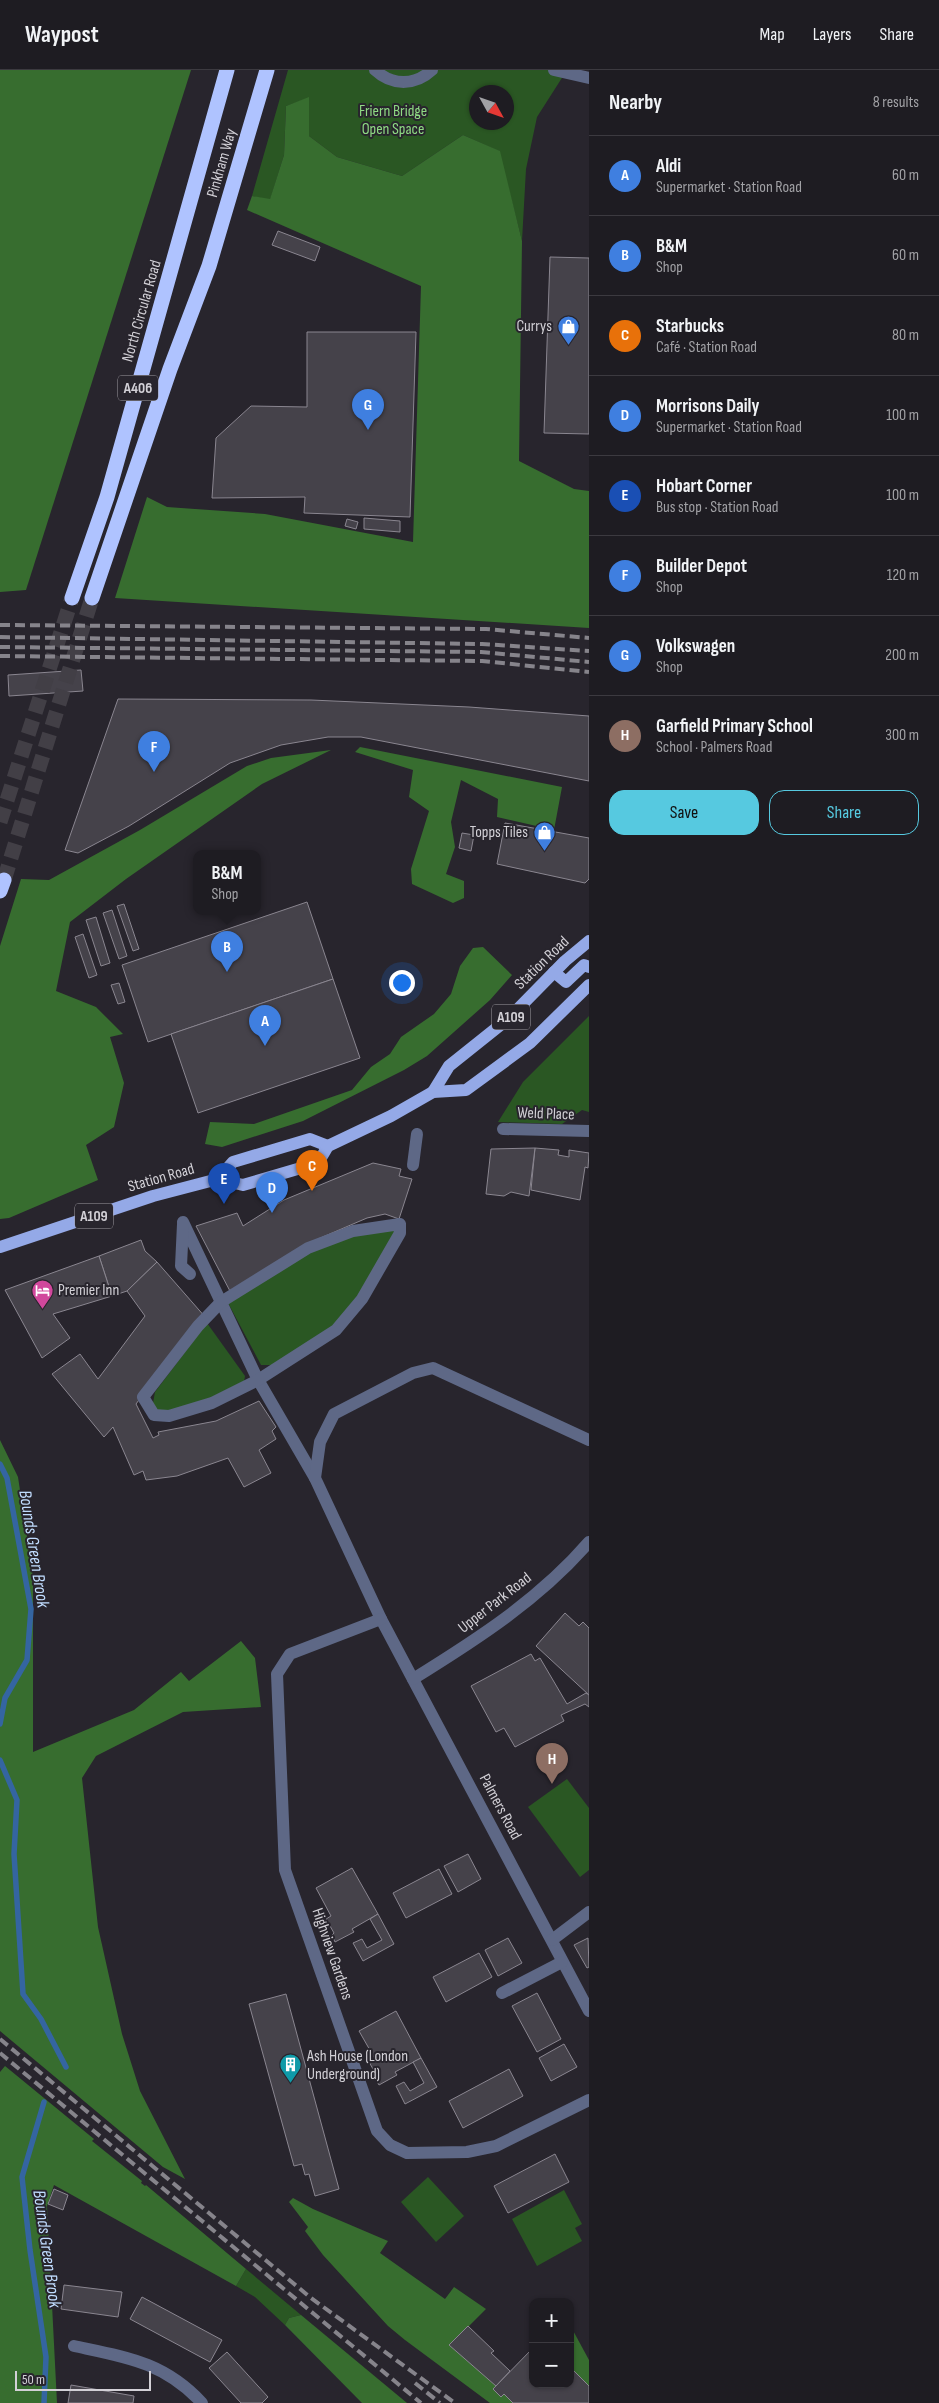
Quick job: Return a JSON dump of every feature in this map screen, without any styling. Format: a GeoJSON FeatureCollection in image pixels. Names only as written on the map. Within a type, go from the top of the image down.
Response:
{"type":"FeatureCollection","features":[{"type":"Feature","properties":{"kind":"highway","name":"Pinkham Way"},"geometry":{"type":"LineString","coordinates":[[199,175],[227,70]]}},
{"type":"Feature","properties":{"kind":"highway","name":"Pinkham Way"},"geometry":{"type":"LineString","coordinates":[[92,598],[170,369],[209,266],[267,70]]}},
{"type":"Feature","properties":{"kind":"highway","name":"North Circular Road"},"geometry":{"type":"LineString","coordinates":[[72,598],[107,497],[199,175]]}},
{"type":"Feature","properties":{"kind":"main road","name":"Station Road"},"geometry":{"type":"LineString","coordinates":[[434,1092],[449,1066],[509,1018],[554,972],[589,941]]}},
{"type":"Feature","properties":{"kind":"main road"},"geometry":{"type":"LineString","coordinates":[[554,972],[566,982],[584,965],[589,967]]}},
{"type":"Feature","properties":{"kind":"main road","name":"Station Road"},"geometry":{"type":"LineString","coordinates":[[0,1247],[153,1196],[218,1179],[243,1185],[318,1163],[328,1146],[391,1116],[434,1092],[466,1090],[530,1043],[589,986]]}},
{"type":"Feature","properties":{"kind":"main road","name":"Station Road"},"geometry":{"type":"LineString","coordinates":[[218,1179],[233,1162],[310,1139],[328,1146]]}},
{"type":"Feature","properties":{"kind":"street"},"geometry":{"type":"LineString","coordinates":[[375,70],[387,79],[407,82],[421,79],[432,70]]}},
{"type":"Feature","properties":{"kind":"street"},"geometry":{"type":"LineString","coordinates":[[554,70],[589,78]]}},
{"type":"Feature","properties":{"kind":"street","name":"Weld Place"},"geometry":{"type":"LineString","coordinates":[[503,1129],[589,1131]]}},
{"type":"Feature","properties":{"kind":"street"},"geometry":{"type":"LineString","coordinates":[[413,1166],[417,1134]]}},
{"type":"Feature","properties":{"kind":"street","name":"Palmers Road"},"geometry":{"type":"LineString","coordinates":[[190,1274],[181,1266],[183,1222],[258,1380],[314,1478],[381,1619],[589,2011]]}},
{"type":"Feature","properties":{"kind":"street"},"geometry":{"type":"LineString","coordinates":[[400,1224],[400,1233],[362,1298],[336,1330],[258,1380],[212,1403],[169,1416],[154,1415],[143,1398],[198,1326],[221,1302],[308,1248],[352,1231],[400,1224]]}},
{"type":"Feature","properties":{"kind":"street"},"geometry":{"type":"LineString","coordinates":[[203,1286],[221,1302]]}},
{"type":"Feature","properties":{"kind":"street"},"geometry":{"type":"LineString","coordinates":[[314,1478],[320,1442],[334,1414],[413,1373],[433,1368],[589,1440]]}},
{"type":"Feature","properties":{"kind":"street","name":"Upper Park Road"},"geometry":{"type":"LineString","coordinates":[[413,1679],[483,1635],[546,1584],[589,1542]]}},
{"type":"Feature","properties":{"kind":"street","name":"Highview Gardens"},"geometry":{"type":"LineString","coordinates":[[381,1619],[290,1654],[277,1674],[285,1870],[377,2131],[390,2145],[406,2153],[467,2152],[496,2146],[589,2100]]}},
{"type":"Feature","properties":{"kind":"street"},"geometry":{"type":"LineString","coordinates":[[552,1940],[589,1912]]}},
{"type":"Feature","properties":{"kind":"street"},"geometry":{"type":"LineString","coordinates":[[502,1993],[562,1962]]}},
{"type":"Feature","properties":{"kind":"street"},"geometry":{"type":"LineString","coordinates":[[74,2346],[145,2362],[175,2379],[202,2403]]}},
{"type":"Feature","properties":{"kind":"green space"},"geometry":{"type":"Polygon","coordinates":[[[0,70],[191,70],[26,590],[0,592],[0,70]]]}},
{"type":"Feature","properties":{"kind":"green space","name":"Friern Bridge Open Space"},"geometry":{"type":"Polygon","coordinates":[[[288,70],[567,70],[537,117],[526,169],[522,241],[499,151],[463,135],[402,176],[337,157],[309,136],[309,98],[286,106],[284,155],[270,200],[252,196],[288,70]]]}},
{"type":"Feature","properties":{"kind":"green space"},"geometry":{"type":"Polygon","coordinates":[[[309,97],[309,136],[337,157],[402,176],[463,135],[500,151],[522,241],[519,461],[574,489],[589,491],[589,628],[115,598],[147,497],[167,507],[265,514],[413,542],[421,286],[247,210],[252,196],[270,199],[284,155],[286,106],[309,97]]]}},
{"type":"Feature","properties":{"kind":"green space"},"geometry":{"type":"Polygon","coordinates":[[[360,747],[562,787],[554,830],[497,817],[498,799],[461,780],[451,822],[455,847],[446,874],[464,881],[464,898],[453,903],[412,884],[411,869],[429,811],[409,797],[413,770],[355,752],[360,747]]]}},
{"type":"Feature","properties":{"kind":"green space"},"geometry":{"type":"Polygon","coordinates":[[[331,750],[262,784],[126,879],[70,922],[56,991],[96,1007],[123,1034],[110,1037],[124,1083],[114,1127],[86,1145],[98,1180],[9,1218],[0,1219],[0,946],[21,879],[49,880],[140,830],[247,766],[271,758],[331,750]]]}},
{"type":"Feature","properties":{"kind":"green space"},"geometry":{"type":"Polygon","coordinates":[[[483,947],[512,975],[490,1000],[427,1056],[404,1070],[303,1121],[222,1147],[205,1144],[210,1122],[254,1124],[352,1090],[371,1067],[390,1054],[401,1037],[434,1014],[451,994],[460,966],[473,948],[483,947]]]}},
{"type":"Feature","properties":{"kind":"green space"},"geometry":{"type":"Polygon","coordinates":[[[589,1016],[589,1112],[582,1110],[562,1124],[498,1122],[523,1082],[589,1016]]]}},
{"type":"Feature","properties":{"kind":"green space"},"geometry":{"type":"Polygon","coordinates":[[[399,1229],[377,1272],[323,1339],[272,1365],[261,1365],[227,1301],[325,1241],[399,1229]]]}},
{"type":"Feature","properties":{"kind":"green space"},"geometry":{"type":"Polygon","coordinates":[[[207,1323],[245,1376],[244,1382],[190,1408],[161,1416],[153,1403],[155,1392],[207,1323]]]}},
{"type":"Feature","properties":{"kind":"green space"},"geometry":{"type":"Polygon","coordinates":[[[0,1440],[18,1477],[33,1576],[33,1752],[134,1710],[181,1672],[189,1681],[241,1641],[255,1658],[261,1707],[183,1712],[96,1756],[82,1778],[98,1927],[122,2034],[140,2091],[185,2179],[163,2167],[0,2031],[0,1440]]]}},
{"type":"Feature","properties":{"kind":"green space"},"geometry":{"type":"Polygon","coordinates":[[[567,1779],[589,1808],[589,1870],[580,1877],[528,1807],[567,1779]]]}},
{"type":"Feature","properties":{"kind":"green space"},"geometry":{"type":"Polygon","coordinates":[[[5,2066],[94,2139],[92,2141],[142,2181],[141,2183],[146,2185],[246,2269],[236,2286],[54,2185],[47,2206],[57,2403],[0,2403],[0,2072],[5,2066]]]}},
{"type":"Feature","properties":{"kind":"green space"},"geometry":{"type":"Polygon","coordinates":[[[428,2177],[464,2216],[436,2242],[401,2202],[428,2177]]]}},
{"type":"Feature","properties":{"kind":"green space"},"geometry":{"type":"Polygon","coordinates":[[[564,2190],[582,2224],[575,2228],[582,2241],[537,2266],[512,2219],[564,2190]]]}},
{"type":"Feature","properties":{"kind":"green space"},"geometry":{"type":"Polygon","coordinates":[[[293,2198],[313,2209],[388,2241],[380,2253],[445,2299],[454,2287],[486,2309],[450,2345],[496,2386],[493,2389],[501,2397],[504,2394],[513,2403],[490,2403],[388,2326],[323,2255],[305,2231],[308,2227],[289,2202],[293,2198]]]}},
{"type":"Feature","properties":{"kind":"green space"},"geometry":{"type":"Polygon","coordinates":[[[246,2269],[301,2315],[289,2318],[285,2325],[255,2297],[236,2286],[246,2269]]]}},
{"type":"Feature","properties":{"kind":"green space"},"geometry":{"type":"Polygon","coordinates":[[[301,2315],[407,2403],[362,2403],[285,2325],[289,2318],[301,2315]]]}},
{"type":"Feature","properties":{"kind":"green space"},"geometry":{"type":"Polygon","coordinates":[[[574,2332],[589,2360],[589,2386],[574,2371],[574,2332]]]}},
{"type":"Feature","properties":{"kind":"building"},"geometry":{"type":"Polygon","coordinates":[[[278,231],[320,247],[315,261],[272,245],[278,231]]]}},
{"type":"Feature","properties":{"kind":"building","name":"Currys"},"geometry":{"type":"Polygon","coordinates":[[[550,257],[589,258],[589,434],[544,433],[550,257]]]}},
{"type":"Feature","properties":{"kind":"building"},"geometry":{"type":"Polygon","coordinates":[[[307,332],[416,332],[410,517],[304,513],[305,497],[212,498],[216,438],[251,406],[307,407],[307,332]]]}},
{"type":"Feature","properties":{"kind":"building"},"geometry":{"type":"Polygon","coordinates":[[[364,518],[400,521],[400,532],[364,529],[364,518]]]}},
{"type":"Feature","properties":{"kind":"building"},"geometry":{"type":"Polygon","coordinates":[[[347,519],[358,522],[356,529],[345,526],[347,519]]]}},
{"type":"Feature","properties":{"kind":"building"},"geometry":{"type":"Polygon","coordinates":[[[81,670],[83,691],[9,696],[8,675],[81,670]]]}},
{"type":"Feature","properties":{"kind":"building"},"geometry":{"type":"Polygon","coordinates":[[[118,699],[311,700],[469,707],[589,716],[589,781],[361,737],[328,737],[281,745],[230,763],[129,826],[78,853],[65,850],[118,699]]]}},
{"type":"Feature","properties":{"kind":"building","name":"Topps Tiles"},"geometry":{"type":"Polygon","coordinates":[[[505,823],[589,838],[589,879],[585,883],[497,864],[505,823]]]}},
{"type":"Feature","properties":{"kind":"building"},"geometry":{"type":"Polygon","coordinates":[[[462,833],[474,835],[471,851],[459,848],[462,833]]]}},
{"type":"Feature","properties":{"kind":"building"},"geometry":{"type":"Polygon","coordinates":[[[307,902],[333,979],[148,1042],[122,965],[307,902]]]}},
{"type":"Feature","properties":{"kind":"building"},"geometry":{"type":"Polygon","coordinates":[[[124,904],[139,949],[133,951],[117,906],[124,904]]]}},
{"type":"Feature","properties":{"kind":"building"},"geometry":{"type":"Polygon","coordinates":[[[112,910],[127,956],[119,959],[103,913],[112,910]]]}},
{"type":"Feature","properties":{"kind":"building"},"geometry":{"type":"Polygon","coordinates":[[[96,917],[110,963],[101,966],[86,920],[96,917]]]}},
{"type":"Feature","properties":{"kind":"building"},"geometry":{"type":"Polygon","coordinates":[[[83,934],[97,975],[89,978],[75,937],[83,934]]]}},
{"type":"Feature","properties":{"kind":"building"},"geometry":{"type":"Polygon","coordinates":[[[333,979],[360,1058],[198,1113],[171,1034],[333,979]]]}},
{"type":"Feature","properties":{"kind":"building"},"geometry":{"type":"Polygon","coordinates":[[[119,983],[125,1002],[118,1004],[111,985],[119,983]]]}},
{"type":"Feature","properties":{"kind":"building"},"geometry":{"type":"Polygon","coordinates":[[[535,1148],[559,1150],[558,1155],[569,1157],[569,1150],[589,1153],[588,1168],[585,1167],[580,1200],[531,1190],[535,1148]]]}},
{"type":"Feature","properties":{"kind":"building"},"geometry":{"type":"Polygon","coordinates":[[[535,1148],[529,1196],[511,1192],[504,1196],[486,1194],[491,1149],[535,1148]]]}},
{"type":"Feature","properties":{"kind":"building"},"geometry":{"type":"Polygon","coordinates":[[[373,1163],[401,1169],[399,1176],[412,1179],[399,1219],[385,1214],[367,1218],[318,1239],[231,1293],[196,1226],[237,1213],[243,1226],[284,1200],[373,1163]]]}},
{"type":"Feature","properties":{"kind":"building"},"geometry":{"type":"Polygon","coordinates":[[[141,1240],[145,1251],[157,1262],[127,1291],[112,1296],[99,1256],[141,1240]]]}},
{"type":"Feature","properties":{"kind":"building","name":"Premier Inn"},"geometry":{"type":"Polygon","coordinates":[[[99,1256],[112,1296],[53,1314],[70,1338],[42,1358],[5,1290],[99,1256]]]}},
{"type":"Feature","properties":{"kind":"building"},"geometry":{"type":"Polygon","coordinates":[[[157,1262],[206,1318],[180,1344],[136,1404],[153,1438],[159,1435],[158,1432],[216,1421],[259,1401],[276,1427],[272,1431],[276,1439],[259,1450],[271,1473],[244,1487],[228,1458],[177,1476],[146,1480],[143,1471],[134,1475],[113,1427],[104,1437],[52,1374],[80,1354],[98,1379],[145,1316],[127,1291],[157,1262]]]}},
{"type":"Feature","properties":{"kind":"building"},"geometry":{"type":"Polygon","coordinates":[[[565,1613],[579,1626],[583,1622],[589,1628],[589,1695],[536,1646],[565,1613]]]}},
{"type":"Feature","properties":{"kind":"building"},"geometry":{"type":"Polygon","coordinates":[[[531,1654],[535,1661],[540,1658],[567,1704],[586,1693],[589,1695],[589,1707],[585,1704],[561,1715],[564,1721],[515,1747],[504,1728],[496,1732],[471,1686],[531,1654]]]}},
{"type":"Feature","properties":{"kind":"building"},"geometry":{"type":"Polygon","coordinates":[[[468,1854],[481,1879],[458,1892],[444,1866],[468,1854]]]}},
{"type":"Feature","properties":{"kind":"building"},"geometry":{"type":"Polygon","coordinates":[[[352,1868],[378,1914],[352,1929],[354,1932],[335,1942],[332,1935],[334,1933],[326,1919],[331,1916],[316,1888],[352,1868]]]}},
{"type":"Feature","properties":{"kind":"building"},"geometry":{"type":"Polygon","coordinates":[[[439,1869],[452,1894],[406,1918],[393,1893],[439,1869]]]}},
{"type":"Feature","properties":{"kind":"building"},"geometry":{"type":"Polygon","coordinates":[[[378,1914],[394,1944],[363,1961],[353,1943],[362,1939],[367,1948],[382,1940],[370,1919],[378,1914]]]}},
{"type":"Feature","properties":{"kind":"building"},"geometry":{"type":"Polygon","coordinates":[[[508,1938],[522,1963],[498,1976],[485,1950],[508,1938]]]}},
{"type":"Feature","properties":{"kind":"building"},"geometry":{"type":"Polygon","coordinates":[[[588,1938],[589,1967],[587,1968],[574,1945],[588,1938]]]}},
{"type":"Feature","properties":{"kind":"building"},"geometry":{"type":"Polygon","coordinates":[[[479,1953],[492,1977],[446,2002],[433,1977],[479,1953]]]}},
{"type":"Feature","properties":{"kind":"building"},"geometry":{"type":"Polygon","coordinates":[[[537,1993],[561,2039],[537,2052],[512,2006],[537,1993]]]}},
{"type":"Feature","properties":{"kind":"building","name":"Ash House (London Underground)"},"geometry":{"type":"Polygon","coordinates":[[[286,1994],[339,2189],[315,2196],[309,2174],[305,2175],[302,2164],[294,2166],[249,2004],[286,1994]]]}},
{"type":"Feature","properties":{"kind":"building"},"geometry":{"type":"Polygon","coordinates":[[[396,2011],[421,2058],[395,2072],[397,2075],[379,2085],[375,2078],[377,2076],[369,2062],[375,2059],[359,2031],[396,2011]]]}},
{"type":"Feature","properties":{"kind":"building"},"geometry":{"type":"Polygon","coordinates":[[[564,2044],[577,2067],[551,2081],[539,2058],[564,2044]]]}},
{"type":"Feature","properties":{"kind":"building"},"geometry":{"type":"Polygon","coordinates":[[[421,2058],[437,2087],[405,2104],[396,2086],[404,2082],[410,2091],[424,2083],[413,2062],[421,2058]]]}},
{"type":"Feature","properties":{"kind":"building"},"geometry":{"type":"Polygon","coordinates":[[[509,2069],[523,2096],[463,2128],[449,2101],[509,2069]]]}},
{"type":"Feature","properties":{"kind":"building"},"geometry":{"type":"Polygon","coordinates":[[[555,2154],[569,2182],[508,2213],[494,2186],[555,2154]]]}},
{"type":"Feature","properties":{"kind":"building"},"geometry":{"type":"Polygon","coordinates":[[[54,2189],[68,2195],[63,2210],[48,2204],[54,2189]]]}},
{"type":"Feature","properties":{"kind":"building"},"geometry":{"type":"Polygon","coordinates":[[[64,2285],[122,2292],[118,2317],[61,2309],[64,2285]]]}},
{"type":"Feature","properties":{"kind":"building"},"geometry":{"type":"Polygon","coordinates":[[[142,2297],[222,2340],[210,2362],[130,2319],[142,2297]]]}},
{"type":"Feature","properties":{"kind":"building"},"geometry":{"type":"Polygon","coordinates":[[[468,2326],[494,2351],[491,2353],[510,2371],[496,2386],[449,2345],[468,2326]]]}},
{"type":"Feature","properties":{"kind":"building"},"geometry":{"type":"Polygon","coordinates":[[[227,2352],[268,2397],[262,2403],[241,2403],[209,2368],[227,2352]]]}},
{"type":"Feature","properties":{"kind":"building"},"geometry":{"type":"Polygon","coordinates":[[[529,2352],[529,2388],[574,2388],[574,2371],[589,2386],[589,2403],[513,2403],[504,2394],[501,2397],[493,2389],[529,2352]]]}},
{"type":"Feature","properties":{"kind":"building"},"geometry":{"type":"Polygon","coordinates":[[[71,2385],[134,2396],[133,2403],[68,2403],[71,2385]]]}},
{"type":"Feature","properties":{"kind":"waterway","name":"Bounds Green Brook"},"geometry":{"type":"LineString","coordinates":[[0,1464],[7,1478],[31,1609],[27,1660],[5,1698],[0,1724]]}},
{"type":"Feature","properties":{"kind":"waterway","name":"Bounds Green Brook"},"geometry":{"type":"LineString","coordinates":[[0,1760],[17,1800],[14,1854],[23,1994],[41,2019],[66,2067]]}},
{"type":"Feature","properties":{"kind":"waterway","name":"Bounds Green Brook"},"geometry":{"type":"LineString","coordinates":[[44,2102],[22,2177],[30,2250],[46,2357],[44,2403]]}},
{"type":"Feature","properties":{"kind":"tunnel"},"geometry":{"type":"LineString","coordinates":[[0,822],[72,598]]}},
{"type":"Feature","properties":{"kind":"tunnel"},"geometry":{"type":"LineString","coordinates":[[4,880],[92,598]]}},
{"type":"Feature","properties":{"kind":"railway"},"geometry":{"type":"LineString","coordinates":[[0,625],[486,629],[589,638]]}},
{"type":"Feature","properties":{"kind":"railway"},"geometry":{"type":"LineString","coordinates":[[0,637],[482,644],[589,651]]}},
{"type":"Feature","properties":{"kind":"railway"},"geometry":{"type":"LineString","coordinates":[[0,647],[481,652],[589,662]]}},
{"type":"Feature","properties":{"kind":"railway"},"geometry":{"type":"LineString","coordinates":[[0,656],[482,661],[589,672]]}},
{"type":"Feature","properties":{"kind":"railway"},"geometry":{"type":"LineString","coordinates":[[0,2039],[311,2298],[455,2403]]}},
{"type":"Feature","properties":{"kind":"railway"},"geometry":{"type":"LineString","coordinates":[[0,2053],[421,2403]]}},
{"type":"Feature","properties":{"kind":"railway"},"geometry":{"type":"LineString","coordinates":[[415,2383],[440,2403]]}},
{"type":"Feature","properties":{"kind":"place","name":"Currys"},"geometry":{"type":"Point","coordinates":[568,345]}},
{"type":"Feature","properties":{"kind":"place","name":"Volkswagen"},"geometry":{"type":"Point","coordinates":[368,430]}},
{"type":"Feature","properties":{"kind":"place","name":"Builder Depot"},"geometry":{"type":"Point","coordinates":[154,772]}},
{"type":"Feature","properties":{"kind":"place","name":"Topps Tiles"},"geometry":{"type":"Point","coordinates":[544,851]}},
{"type":"Feature","properties":{"kind":"place","name":"B&M"},"geometry":{"type":"Point","coordinates":[227,972]}},
{"type":"Feature","properties":{"kind":"place","name":"Aldi"},"geometry":{"type":"Point","coordinates":[265,1046]}},
{"type":"Feature","properties":{"kind":"place","name":"Starbucks"},"geometry":{"type":"Point","coordinates":[312,1191]}},
{"type":"Feature","properties":{"kind":"place","name":"Hobart Corner"},"geometry":{"type":"Point","coordinates":[224,1204]}},
{"type":"Feature","properties":{"kind":"place","name":"Morrisons Daily"},"geometry":{"type":"Point","coordinates":[272,1213]}},
{"type":"Feature","properties":{"kind":"place","name":"Premier Inn"},"geometry":{"type":"Point","coordinates":[42,1309]}},
{"type":"Feature","properties":{"kind":"place","name":"Garfield Primary School"},"geometry":{"type":"Point","coordinates":[552,1784]}},
{"type":"Feature","properties":{"kind":"place","name":"Ash House (London Underground)"},"geometry":{"type":"Point","coordinates":[291,2084]}}]}
